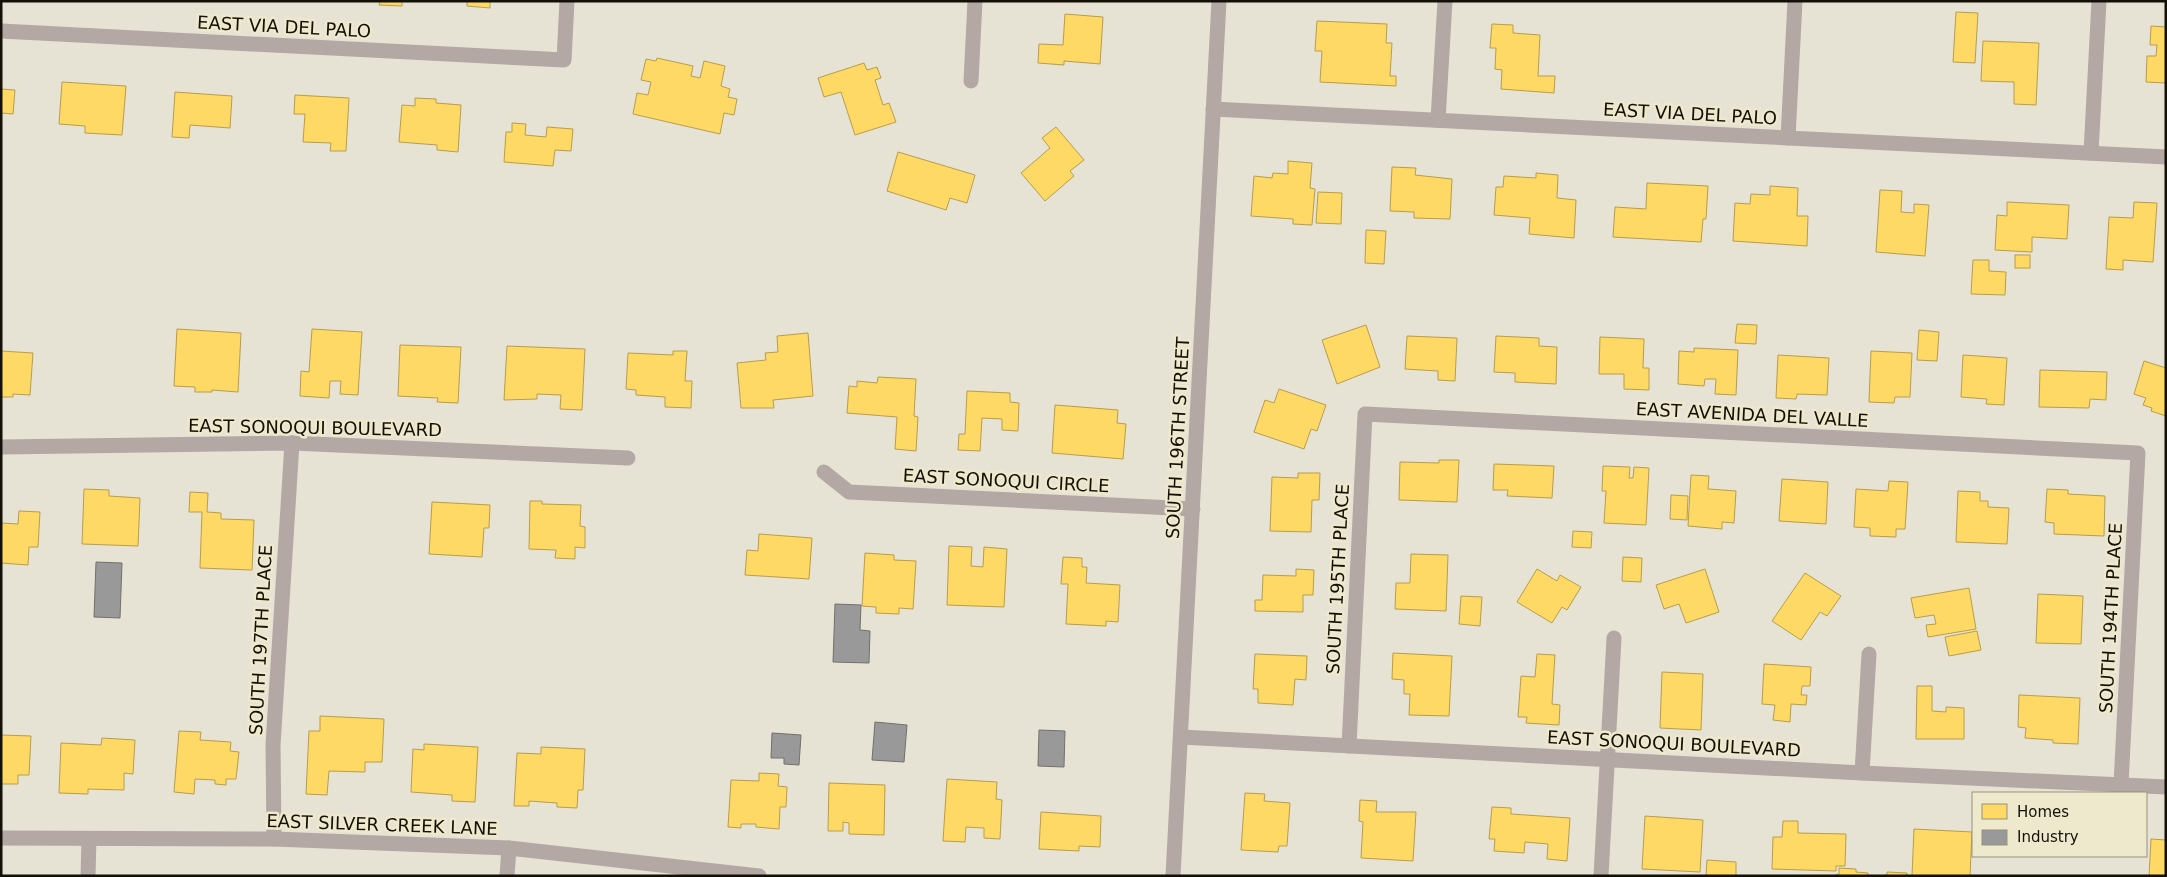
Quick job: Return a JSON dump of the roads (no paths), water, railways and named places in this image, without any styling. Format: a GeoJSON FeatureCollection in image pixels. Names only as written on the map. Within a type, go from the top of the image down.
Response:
{"type":"FeatureCollection","features":[{"type":"Feature","properties":{"kind":"street","name":"EAST VIA DEL PALO"},"geometry":{"type":"LineString","coordinates":[[1,31],[564,60],[567,1]]}},
{"type":"Feature","properties":{"kind":"street"},"geometry":{"type":"LineString","coordinates":[[971,82],[976,1]]}},
{"type":"Feature","properties":{"kind":"street","name":"SOUTH 196TH STREET"},"geometry":{"type":"LineString","coordinates":[[1173,876],[1219,1]]}},
{"type":"Feature","properties":{"kind":"street"},"geometry":{"type":"LineString","coordinates":[[1438,120],[1445,1]]}},
{"type":"Feature","properties":{"kind":"street"},"geometry":{"type":"LineString","coordinates":[[1788,138],[1795,1]]}},
{"type":"Feature","properties":{"kind":"street"},"geometry":{"type":"LineString","coordinates":[[2091,153],[2099,1]]}},
{"type":"Feature","properties":{"kind":"street","name":"EAST VIA DEL PALO"},"geometry":{"type":"LineString","coordinates":[[1213,109],[2166,157]]}},
{"type":"Feature","properties":{"kind":"street","name":"EAST AVENIDA DEL VALLE"},"geometry":{"type":"LineString","coordinates":[[1365,414],[2138,453]]}},
{"type":"Feature","properties":{"kind":"street","name":"SOUTH 195TH PLACE"},"geometry":{"type":"LineString","coordinates":[[1349,746],[1365,414]]}},
{"type":"Feature","properties":{"kind":"street","name":"EAST SONOQUI BOULEVARD"},"geometry":{"type":"LineString","coordinates":[[1,447],[292,443],[628,458]]}},
{"type":"Feature","properties":{"kind":"street","name":"SOUTH 197TH PLACE"},"geometry":{"type":"LineString","coordinates":[[274,839],[274,745],[292,443]]}},
{"type":"Feature","properties":{"kind":"street","name":"SOUTH 194TH PLACE"},"geometry":{"type":"LineString","coordinates":[[2121,784],[2138,453]]}},
{"type":"Feature","properties":{"kind":"street","name":"EAST SONOQUI CIRCLE"},"geometry":{"type":"LineString","coordinates":[[824,472],[849,492],[1193,509]]}},
{"type":"Feature","properties":{"kind":"street"},"geometry":{"type":"LineString","coordinates":[[1601,876],[1614,638]]}},
{"type":"Feature","properties":{"kind":"street"},"geometry":{"type":"LineString","coordinates":[[1862,773],[1869,654]]}},
{"type":"Feature","properties":{"kind":"street","name":"EAST SONOQUI BOULEVARD"},"geometry":{"type":"LineString","coordinates":[[1181,737],[2166,787]]}},
{"type":"Feature","properties":{"kind":"street","name":"EAST SILVER CREEK LANE"},"geometry":{"type":"LineString","coordinates":[[1,838],[274,839],[509,848],[759,876]]}},
{"type":"Feature","properties":{"kind":"street"},"geometry":{"type":"LineString","coordinates":[[88,839],[88,876]]}},
{"type":"Feature","properties":{"kind":"street"},"geometry":{"type":"LineString","coordinates":[[507,876],[509,848]]}}]}
